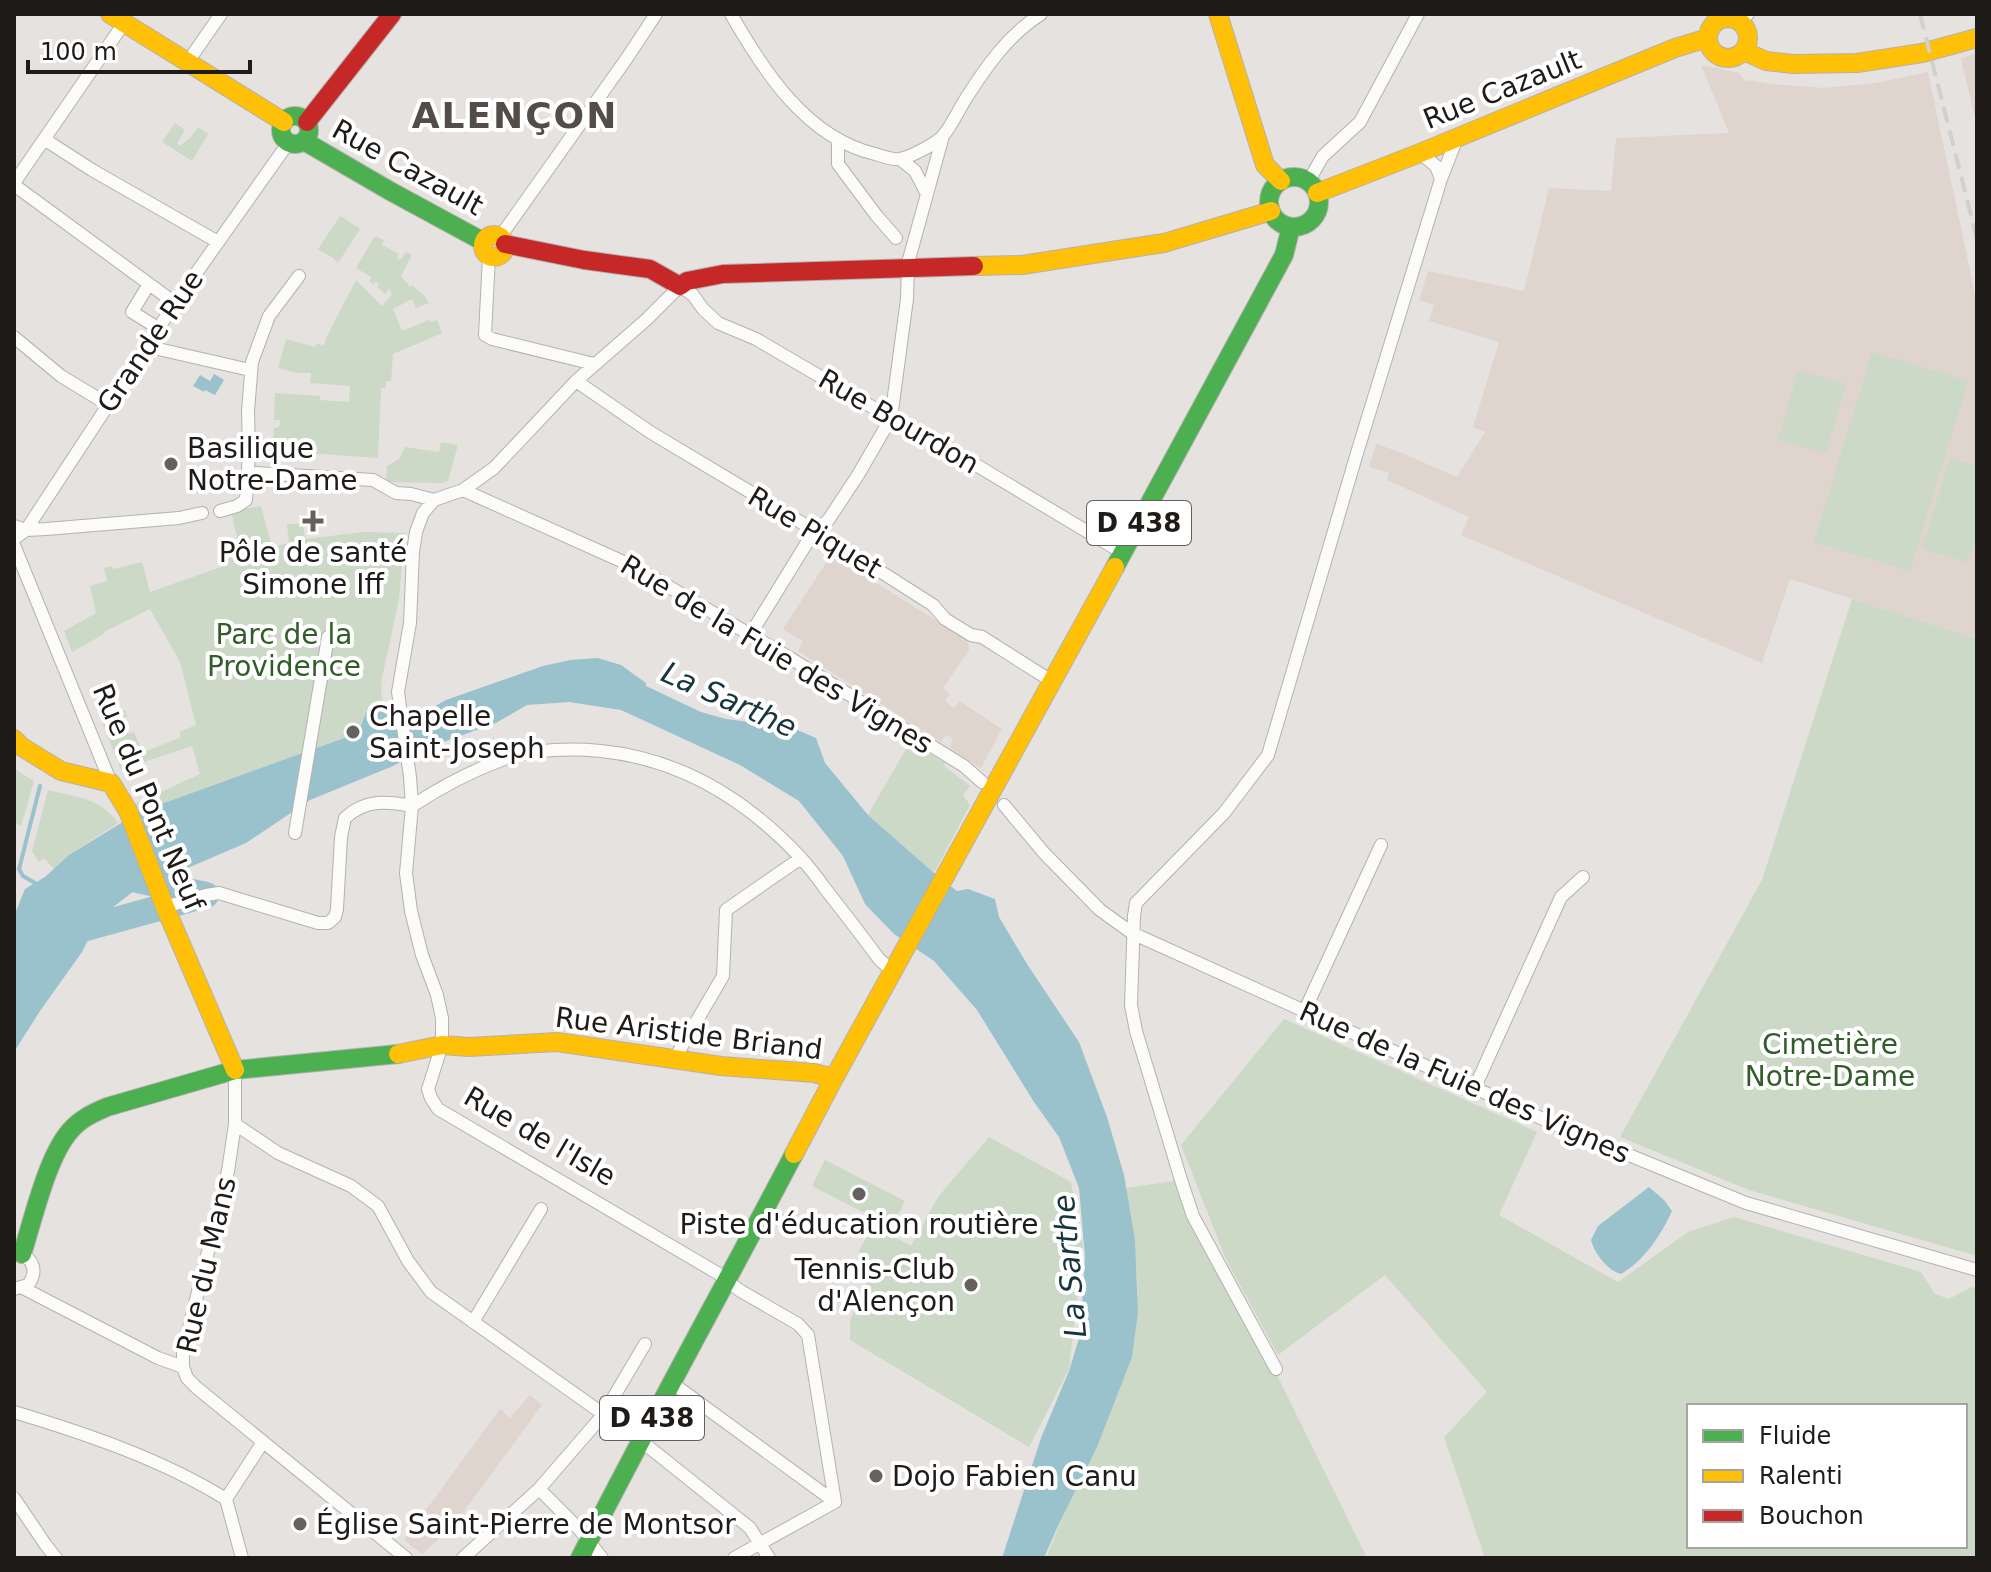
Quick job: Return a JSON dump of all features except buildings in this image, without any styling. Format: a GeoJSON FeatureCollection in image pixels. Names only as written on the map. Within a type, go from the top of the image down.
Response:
{"type":"FeatureCollection","features":[{"type":"Feature","properties":{"kind":"street"},"geometry":{"type":"LineString","coordinates":[[187,63],[221,14]]}},
{"type":"Feature","properties":{"kind":"street"},"geometry":{"type":"LineString","coordinates":[[300,135],[392,14]]}},
{"type":"Feature","properties":{"kind":"street"},"geometry":{"type":"LineString","coordinates":[[594,364],[485,335],[495,245],[656,14]]}},
{"type":"Feature","properties":{"kind":"street"},"geometry":{"type":"LineString","coordinates":[[731,14],[763,67],[789,99],[822,131],[867,152],[900,159],[915,171],[927,194]]}},
{"type":"Feature","properties":{"kind":"street"},"geometry":{"type":"LineString","coordinates":[[1218,14],[1265,165],[1281,181]]}},
{"type":"Feature","properties":{"kind":"street"},"geometry":{"type":"LineString","coordinates":[[1313,187],[1323,156],[1360,122],[1418,14]]}},
{"type":"Feature","properties":{"kind":"street"},"geometry":{"type":"LineString","coordinates":[[750,635],[808,541],[829,519],[858,475],[891,418],[908,270],[943,136],[992,60],[1036,15]]}},
{"type":"Feature","properties":{"kind":"street","name":"Rue Cazault"},"geometry":{"type":"LineString","coordinates":[[1313,187],[1420,153],[1675,48],[1708,38],[1716,22],[1727,18],[1743,17],[1748,38],[1744,51]]}},
{"type":"Feature","properties":{"kind":"street"},"geometry":{"type":"LineString","coordinates":[[175,303],[14,184],[117,19],[284,122],[295,116],[304,119],[300,135]]}},
{"type":"Feature","properties":{"kind":"street"},"geometry":{"type":"LineString","coordinates":[[1708,38],[1712,49],[1722,56],[1734,57],[1744,51],[1766,61],[1793,64],[1857,63],[1922,53],[1977,38]]}},
{"type":"Feature","properties":{"kind":"street","name":"Grande Rue"},"geometry":{"type":"LineString","coordinates":[[14,542],[20,528],[175,303],[300,135]]}},
{"type":"Feature","properties":{"kind":"street","name":"Rue Cazault"},"geometry":{"type":"LineString","coordinates":[[300,135],[390,191],[495,245],[650,269],[680,286]]}},
{"type":"Feature","properties":{"kind":"street"},"geometry":{"type":"LineString","coordinates":[[900,159],[943,136]]}},
{"type":"Feature","properties":{"kind":"street"},"geometry":{"type":"LineString","coordinates":[[1276,1369],[1193,1216],[1136,1031],[1131,1005],[1132,933],[1136,903],[1224,813],[1268,755],[1441,179],[1457,138]]}},
{"type":"Feature","properties":{"kind":"street"},"geometry":{"type":"LineString","coordinates":[[44,139],[218,242]]}},
{"type":"Feature","properties":{"kind":"street"},"geometry":{"type":"LineString","coordinates":[[838,139],[838,164],[896,238]]}},
{"type":"Feature","properties":{"kind":"street"},"geometry":{"type":"LineString","coordinates":[[1420,153],[1436,166],[1441,179]]}},
{"type":"Feature","properties":{"kind":"street"},"geometry":{"type":"LineString","coordinates":[[1295,177],[1313,187],[1319,201],[1314,217],[1300,227],[1279,222],[1269,202],[1275,186],[1295,177]]}},
{"type":"Feature","properties":{"kind":"street"},"geometry":{"type":"LineString","coordinates":[[18,1288],[31,1280],[34,1269],[30,1260],[18,1253],[53,1157],[71,1129],[98,1110],[235,1070],[407,1053],[442,1045],[442,1018],[411,911],[406,873],[412,806],[398,692],[410,623],[414,542],[423,513],[434,500],[463,490],[494,468],[576,381],[680,286],[687,281],[723,274],[1022,265],[1164,243],[1271,211]]}},
{"type":"Feature","properties":{"kind":"street","name":"D 438"},"geometry":{"type":"LineString","coordinates":[[580,1558],[834,1078],[1284,255],[1291,227]]}},
{"type":"Feature","properties":{"kind":"street"},"geometry":{"type":"LineString","coordinates":[[220,511],[246,500],[252,472],[247,424],[250,370],[269,316],[299,276]]}},
{"type":"Feature","properties":{"kind":"street"},"geometry":{"type":"LineString","coordinates":[[149,284],[132,312],[158,328]]}},
{"type":"Feature","properties":{"kind":"street","name":"Rue Bourdon"},"geometry":{"type":"LineString","coordinates":[[680,286],[693,295],[718,323],[756,339],[936,441],[1123,553]]}},
{"type":"Feature","properties":{"kind":"street"},"geometry":{"type":"LineString","coordinates":[[14,337],[61,376],[107,404]]}},
{"type":"Feature","properties":{"kind":"street"},"geometry":{"type":"LineString","coordinates":[[145,346],[250,370]]}},
{"type":"Feature","properties":{"kind":"street","name":"Rue Piquet"},"geometry":{"type":"LineString","coordinates":[[576,381],[650,432],[933,605],[945,619],[971,635],[982,637],[1053,682]]}},
{"type":"Feature","properties":{"kind":"street"},"geometry":{"type":"LineString","coordinates":[[252,472],[373,480],[396,493],[434,500]]}},
{"type":"Feature","properties":{"kind":"street","name":"Rue de la Fuie des Vignes"},"geometry":{"type":"LineString","coordinates":[[463,490],[637,568],[964,766],[982,782]]}},
{"type":"Feature","properties":{"kind":"street"},"geometry":{"type":"LineString","coordinates":[[20,528],[179,518],[202,513]]}},
{"type":"Feature","properties":{"kind":"street","name":"Rue du Pont Neuf"},"geometry":{"type":"LineString","coordinates":[[14,542],[111,783],[128,811],[165,907],[235,1070]]}},
{"type":"Feature","properties":{"kind":"street"},"geometry":{"type":"LineString","coordinates":[[295,833],[328,637]]}},
{"type":"Feature","properties":{"kind":"street"},"geometry":{"type":"LineString","coordinates":[[14,739],[61,771],[111,783]]}},
{"type":"Feature","properties":{"kind":"street"},"geometry":{"type":"LineString","coordinates":[[165,907],[219,893],[318,923],[328,923],[337,909],[345,818],[358,808],[389,801],[412,806],[450,781],[506,759],[545,750],[573,748],[628,754],[672,767],[723,792],[760,819],[801,858],[879,959],[892,971]]}},
{"type":"Feature","properties":{"kind":"street","name":"Rue de la Fuie des Vignes"},"geometry":{"type":"LineString","coordinates":[[1004,805],[1044,853],[1100,910],[1132,933],[1563,1128],[1746,1203],[1977,1270]]}},
{"type":"Feature","properties":{"kind":"street"},"geometry":{"type":"LineString","coordinates":[[1305,1010],[1381,845]]}},
{"type":"Feature","properties":{"kind":"street"},"geometry":{"type":"LineString","coordinates":[[675,1058],[723,976],[726,910],[801,858]]}},
{"type":"Feature","properties":{"kind":"street"},"geometry":{"type":"LineString","coordinates":[[1475,1087],[1561,897],[1583,877]]}},
{"type":"Feature","properties":{"kind":"street","name":"Rue Aristide Briand"},"geometry":{"type":"LineString","coordinates":[[442,1045],[469,1047],[557,1042],[721,1066],[814,1073],[834,1078]]}},
{"type":"Feature","properties":{"kind":"street","name":"Rue de l'Isle"},"geometry":{"type":"LineString","coordinates":[[442,1045],[428,1089],[438,1109],[728,1280],[739,1290],[798,1324],[808,1335],[835,1502]]}},
{"type":"Feature","properties":{"kind":"street","name":"Rue du Mans"},"geometry":{"type":"LineString","coordinates":[[235,1070],[235,1124],[228,1171],[187,1330],[183,1367],[187,1378],[197,1388],[406,1558]]}},
{"type":"Feature","properties":{"kind":"street"},"geometry":{"type":"LineString","coordinates":[[235,1124],[278,1153],[351,1186],[378,1206],[408,1261],[431,1292],[640,1440],[750,1528],[769,1558]]}},
{"type":"Feature","properties":{"kind":"street"},"geometry":{"type":"LineString","coordinates":[[473,1322],[541,1209]]}},
{"type":"Feature","properties":{"kind":"street"},"geometry":{"type":"LineString","coordinates":[[18,1288],[158,1358],[183,1367]]}},
{"type":"Feature","properties":{"kind":"street"},"geometry":{"type":"LineString","coordinates":[[463,1558],[539,1489],[603,1415],[645,1344]]}},
{"type":"Feature","properties":{"kind":"street"},"geometry":{"type":"LineString","coordinates":[[672,1383],[835,1502],[734,1558]]}},
{"type":"Feature","properties":{"kind":"street"},"geometry":{"type":"LineString","coordinates":[[14,1412],[88,1435],[198,1482],[226,1499],[242,1558]]}},
{"type":"Feature","properties":{"kind":"street"},"geometry":{"type":"LineString","coordinates":[[226,1499],[263,1442]]}},
{"type":"Feature","properties":{"kind":"street"},"geometry":{"type":"LineString","coordinates":[[539,1489],[589,1540],[602,1558]]}},
{"type":"Feature","properties":{"kind":"street"},"geometry":{"type":"LineString","coordinates":[[14,1498],[56,1558]]}},
{"type":"Feature","properties":{"kind":"shaded area"},"geometry":{"type":"Polygon","coordinates":[[[1977,52],[1977,126],[1961,59],[1977,52]]]}},
{"type":"Feature","properties":{"kind":"shaded area"},"geometry":{"type":"Polygon","coordinates":[[[1701,65],[1740,73],[1744,81],[1824,88],[1875,83],[1928,72],[1977,304],[1977,639],[1790,579],[1762,663],[1461,535],[1469,517],[1387,480],[1389,473],[1369,467],[1376,444],[1457,477],[1485,432],[1473,427],[1499,342],[1429,321],[1434,305],[1419,300],[1428,271],[1524,291],[1549,188],[1611,191],[1616,138],[1729,133],[1701,65]]]}},
{"type":"Feature","properties":{"kind":"shaded area"},"geometry":{"type":"Polygon","coordinates":[[[831,555],[966,639],[969,650],[943,688],[949,694],[945,701],[954,708],[960,701],[1002,729],[981,768],[950,748],[953,738],[946,735],[941,742],[798,651],[803,641],[783,629],[831,555]]]}},
{"type":"Feature","properties":{"kind":"shaded area"},"geometry":{"type":"Polygon","coordinates":[[[530,1395],[542,1405],[459,1518],[422,1554],[404,1540],[500,1409],[510,1418],[530,1395]]]}},
{"type":"Feature","properties":{"kind":"green space"},"geometry":{"type":"Polygon","coordinates":[[[175,123],[185,130],[177,143],[180,146],[198,127],[208,134],[192,161],[162,142],[175,123]]]}},
{"type":"Feature","properties":{"kind":"green space"},"geometry":{"type":"Polygon","coordinates":[[[340,216],[360,229],[338,263],[318,249],[340,216]]]}},
{"type":"Feature","properties":{"kind":"green space"},"geometry":{"type":"Polygon","coordinates":[[[375,236],[384,240],[382,245],[399,254],[397,258],[400,260],[406,252],[412,255],[401,276],[429,303],[416,308],[412,299],[393,309],[402,331],[437,320],[442,333],[393,354],[391,381],[386,381],[386,388],[381,388],[378,458],[293,452],[293,444],[288,443],[286,452],[261,450],[261,441],[273,441],[274,428],[280,425],[280,420],[274,420],[275,393],[320,396],[320,400],[349,402],[350,386],[310,383],[311,373],[278,368],[286,339],[315,347],[316,344],[324,345],[356,280],[382,306],[392,294],[389,289],[385,294],[377,287],[379,284],[376,282],[374,285],[369,281],[371,277],[356,268],[375,236]]]}},
{"type":"Feature","properties":{"kind":"green space"},"geometry":{"type":"Polygon","coordinates":[[[1872,352],[1968,381],[1910,571],[1814,542],[1872,352]]]}},
{"type":"Feature","properties":{"kind":"green space"},"geometry":{"type":"Polygon","coordinates":[[[1798,371],[1846,384],[1826,453],[1778,440],[1798,371]]]}},
{"type":"Feature","properties":{"kind":"green space"},"geometry":{"type":"Polygon","coordinates":[[[441,442],[458,445],[448,481],[386,482],[387,466],[399,459],[405,447],[439,452],[441,442]]]}},
{"type":"Feature","properties":{"kind":"green space"},"geometry":{"type":"Polygon","coordinates":[[[1950,458],[1977,466],[1977,534],[1968,562],[1922,549],[1950,458]]]}},
{"type":"Feature","properties":{"kind":"green space","name":"Parc de la Providence"},"geometry":{"type":"Polygon","coordinates":[[[261,506],[272,547],[289,543],[287,524],[303,524],[305,539],[364,532],[405,533],[399,599],[382,678],[384,707],[366,709],[358,733],[139,812],[135,804],[200,774],[192,746],[121,770],[118,763],[181,737],[179,732],[196,725],[180,662],[150,609],[72,652],[64,631],[96,613],[90,586],[107,581],[104,568],[142,562],[150,592],[227,565],[227,559],[241,555],[231,511],[261,506]]]}},
{"type":"Feature","properties":{"kind":"green space","name":"Cimetière Notre-Dame"},"geometry":{"type":"Polygon","coordinates":[[[1852,599],[1977,639],[1977,1256],[1749,1190],[1620,1137],[1762,880],[1852,599]]]}},
{"type":"Feature","properties":{"kind":"green space"},"geometry":{"type":"Polygon","coordinates":[[[125,710],[127,716],[120,720],[129,734],[134,732],[141,748],[116,758],[102,722],[125,710]]]}},
{"type":"Feature","properties":{"kind":"green space"},"geometry":{"type":"Polygon","coordinates":[[[910,742],[945,763],[944,766],[970,786],[963,795],[970,805],[934,873],[868,815],[910,742]]]}},
{"type":"Feature","properties":{"kind":"green space"},"geometry":{"type":"Polygon","coordinates":[[[16,770],[34,781],[21,826],[14,823],[16,770]]]}},
{"type":"Feature","properties":{"kind":"green space"},"geometry":{"type":"Polygon","coordinates":[[[48,790],[96,803],[118,823],[69,855],[54,869],[44,858],[39,862],[32,851],[48,790]]]}},
{"type":"Feature","properties":{"kind":"green space"},"geometry":{"type":"Polygon","coordinates":[[[1284,1019],[1537,1132],[1499,1215],[1618,1282],[1688,1232],[1734,1217],[1921,1272],[1935,1294],[1949,1299],[1972,1287],[1977,1288],[1977,1558],[1485,1558],[1444,1437],[1487,1392],[1385,1275],[1278,1355],[1225,1257],[1181,1145],[1284,1019]]]}},
{"type":"Feature","properties":{"kind":"green space","name":"Tennis-Club d'Alençon"},"geometry":{"type":"Polygon","coordinates":[[[989,1137],[1071,1182],[1083,1246],[1069,1369],[1029,1447],[850,1340],[850,1320],[875,1263],[858,1252],[873,1226],[911,1246],[938,1197],[989,1137]]]}},
{"type":"Feature","properties":{"kind":"green space","name":"Piste d'éducation routière"},"geometry":{"type":"Polygon","coordinates":[[[825,1160],[905,1201],[892,1227],[812,1186],[825,1160]]]}},
{"type":"Feature","properties":{"kind":"green space"},"geometry":{"type":"Polygon","coordinates":[[[1181,1180],[1367,1558],[1046,1558],[1134,1340],[1136,1264],[1126,1188],[1181,1180]]]}},
{"type":"Feature","properties":{"kind":"water"},"geometry":{"type":"Polygon","coordinates":[[[214,374],[224,380],[215,395],[193,386],[200,375],[210,381],[214,374]]]}},
{"type":"Feature","properties":{"kind":"water"},"geometry":{"type":"Polygon","coordinates":[[[598,658],[621,665],[646,686],[701,712],[726,719],[790,727],[816,738],[825,763],[868,815],[957,891],[968,889],[995,899],[999,917],[1079,1042],[1107,1117],[1124,1175],[1135,1240],[1138,1313],[1132,1357],[1097,1447],[1044,1558],[1002,1558],[1041,1438],[1069,1371],[1080,1335],[1085,1257],[1079,1188],[1059,1137],[977,1010],[934,961],[894,934],[865,904],[843,856],[799,801],[740,765],[621,710],[569,702],[527,705],[496,723],[424,749],[393,766],[310,800],[246,843],[134,891],[99,918],[82,952],[14,1052],[14,916],[25,889],[45,877],[69,855],[139,812],[358,733],[367,709],[428,710],[446,700],[543,666],[598,658]]]}},
{"type":"Feature","properties":{"kind":"water"},"geometry":{"type":"Polygon","coordinates":[[[1649,1187],[1672,1211],[1651,1247],[1621,1274],[1602,1261],[1591,1240],[1598,1226],[1649,1187]]]}},
{"type":"Feature","properties":{"kind":"waterway"},"geometry":{"type":"LineString","coordinates":[[35,883],[23,876],[19,869],[40,786]]}},
{"type":"Feature","properties":{"kind":"waterway","name":"La Sarthe"},"geometry":{"type":"LineString","coordinates":[[61,935],[206,895],[133,879]]}},
{"type":"Feature","properties":{"kind":"railway"},"geometry":{"type":"LineString","coordinates":[[1920,14],[1977,239]]}},
{"type":"Feature","properties":{"kind":"traffic: fast"},"geometry":{"type":"LineString","coordinates":[[295,116],[305,120],[309,130],[305,140],[295,144],[285,140],[281,130],[285,120],[295,116]]}},
{"type":"Feature","properties":{"kind":"traffic: fast"},"geometry":{"type":"LineString","coordinates":[[304,141],[484,242]]}},
{"type":"Feature","properties":{"kind":"traffic: fast"},"geometry":{"type":"LineString","coordinates":[[1294,177],[1312,184],[1319,202],[1312,220],[1294,227],[1276,220],[1269,202],[1276,184],[1294,177]]}},
{"type":"Feature","properties":{"kind":"traffic: fast"},"geometry":{"type":"LineString","coordinates":[[1115,567],[1284,255],[1291,227]]}},
{"type":"Feature","properties":{"kind":"traffic: fast"},"geometry":{"type":"LineString","coordinates":[[22,1254],[54,1156],[70,1131],[92,1114],[235,1070],[398,1054]]}},
{"type":"Feature","properties":{"kind":"traffic: fast"},"geometry":{"type":"LineString","coordinates":[[580,1558],[794,1154]]}},
{"type":"Feature","properties":{"kind":"traffic: slow"},"geometry":{"type":"LineString","coordinates":[[110,14],[284,122]]}},
{"type":"Feature","properties":{"kind":"traffic: slow"},"geometry":{"type":"LineString","coordinates":[[1218,14],[1265,165],[1281,181]]}},
{"type":"Feature","properties":{"kind":"traffic: slow"},"geometry":{"type":"LineString","coordinates":[[1728,18],[1742,24],[1748,38],[1742,52],[1728,58],[1714,52],[1708,38],[1714,24],[1728,18]]}},
{"type":"Feature","properties":{"kind":"traffic: slow"},"geometry":{"type":"LineString","coordinates":[[1317,193],[1675,48],[1708,38]]}},
{"type":"Feature","properties":{"kind":"traffic: slow"},"geometry":{"type":"LineString","coordinates":[[1744,51],[1766,61],[1793,64],[1857,63],[1922,53],[1977,38]]}},
{"type":"Feature","properties":{"kind":"traffic: slow"},"geometry":{"type":"LineString","coordinates":[[974,266],[1022,265],[1164,243],[1271,211]]}},
{"type":"Feature","properties":{"kind":"traffic: slow"},"geometry":{"type":"LineString","coordinates":[[494,235],[502,238],[505,246],[502,254],[494,257],[486,254],[483,246],[486,238],[494,235]]}},
{"type":"Feature","properties":{"kind":"traffic: slow"},"geometry":{"type":"LineString","coordinates":[[794,1154],[1115,567]]}},
{"type":"Feature","properties":{"kind":"traffic: slow"},"geometry":{"type":"LineString","coordinates":[[14,739],[61,771],[111,783],[128,811],[165,907],[235,1070]]}},
{"type":"Feature","properties":{"kind":"traffic: slow"},"geometry":{"type":"LineString","coordinates":[[398,1054],[442,1045],[469,1047],[557,1042],[721,1066],[814,1073],[834,1078]]}},
{"type":"Feature","properties":{"kind":"traffic: jam"},"geometry":{"type":"LineString","coordinates":[[307,122],[392,14]]}},
{"type":"Feature","properties":{"kind":"traffic: jam"},"geometry":{"type":"LineString","coordinates":[[505,244],[650,269],[680,286],[687,281],[723,274],[974,266]]}},
{"type":"Feature","properties":{"kind":"place","name":"Basilique Notre-Dame"},"geometry":{"type":"Point","coordinates":[171,464]}},
{"type":"Feature","properties":{"kind":"place","name":"Pôle de santé Simone Iff"},"geometry":{"type":"Point","coordinates":[313,521]}},
{"type":"Feature","properties":{"kind":"place","name":"Chapelle Saint-Joseph"},"geometry":{"type":"Point","coordinates":[353,732]}},
{"type":"Feature","properties":{"kind":"place","name":"Piste d'éducation routière"},"geometry":{"type":"Point","coordinates":[859,1194]}},
{"type":"Feature","properties":{"kind":"place","name":"Tennis-Club d'Alençon"},"geometry":{"type":"Point","coordinates":[971,1285]}},
{"type":"Feature","properties":{"kind":"place","name":"Dojo Fabien Canu"},"geometry":{"type":"Point","coordinates":[876,1476]}},
{"type":"Feature","properties":{"kind":"place","name":"Église Saint-Pierre de Montsor"},"geometry":{"type":"Point","coordinates":[300,1524]}},
{"type":"Feature","properties":{"kind":"district","name":"ALENÇON"},"geometry":{"type":"Point","coordinates":[515,115]}}]}
